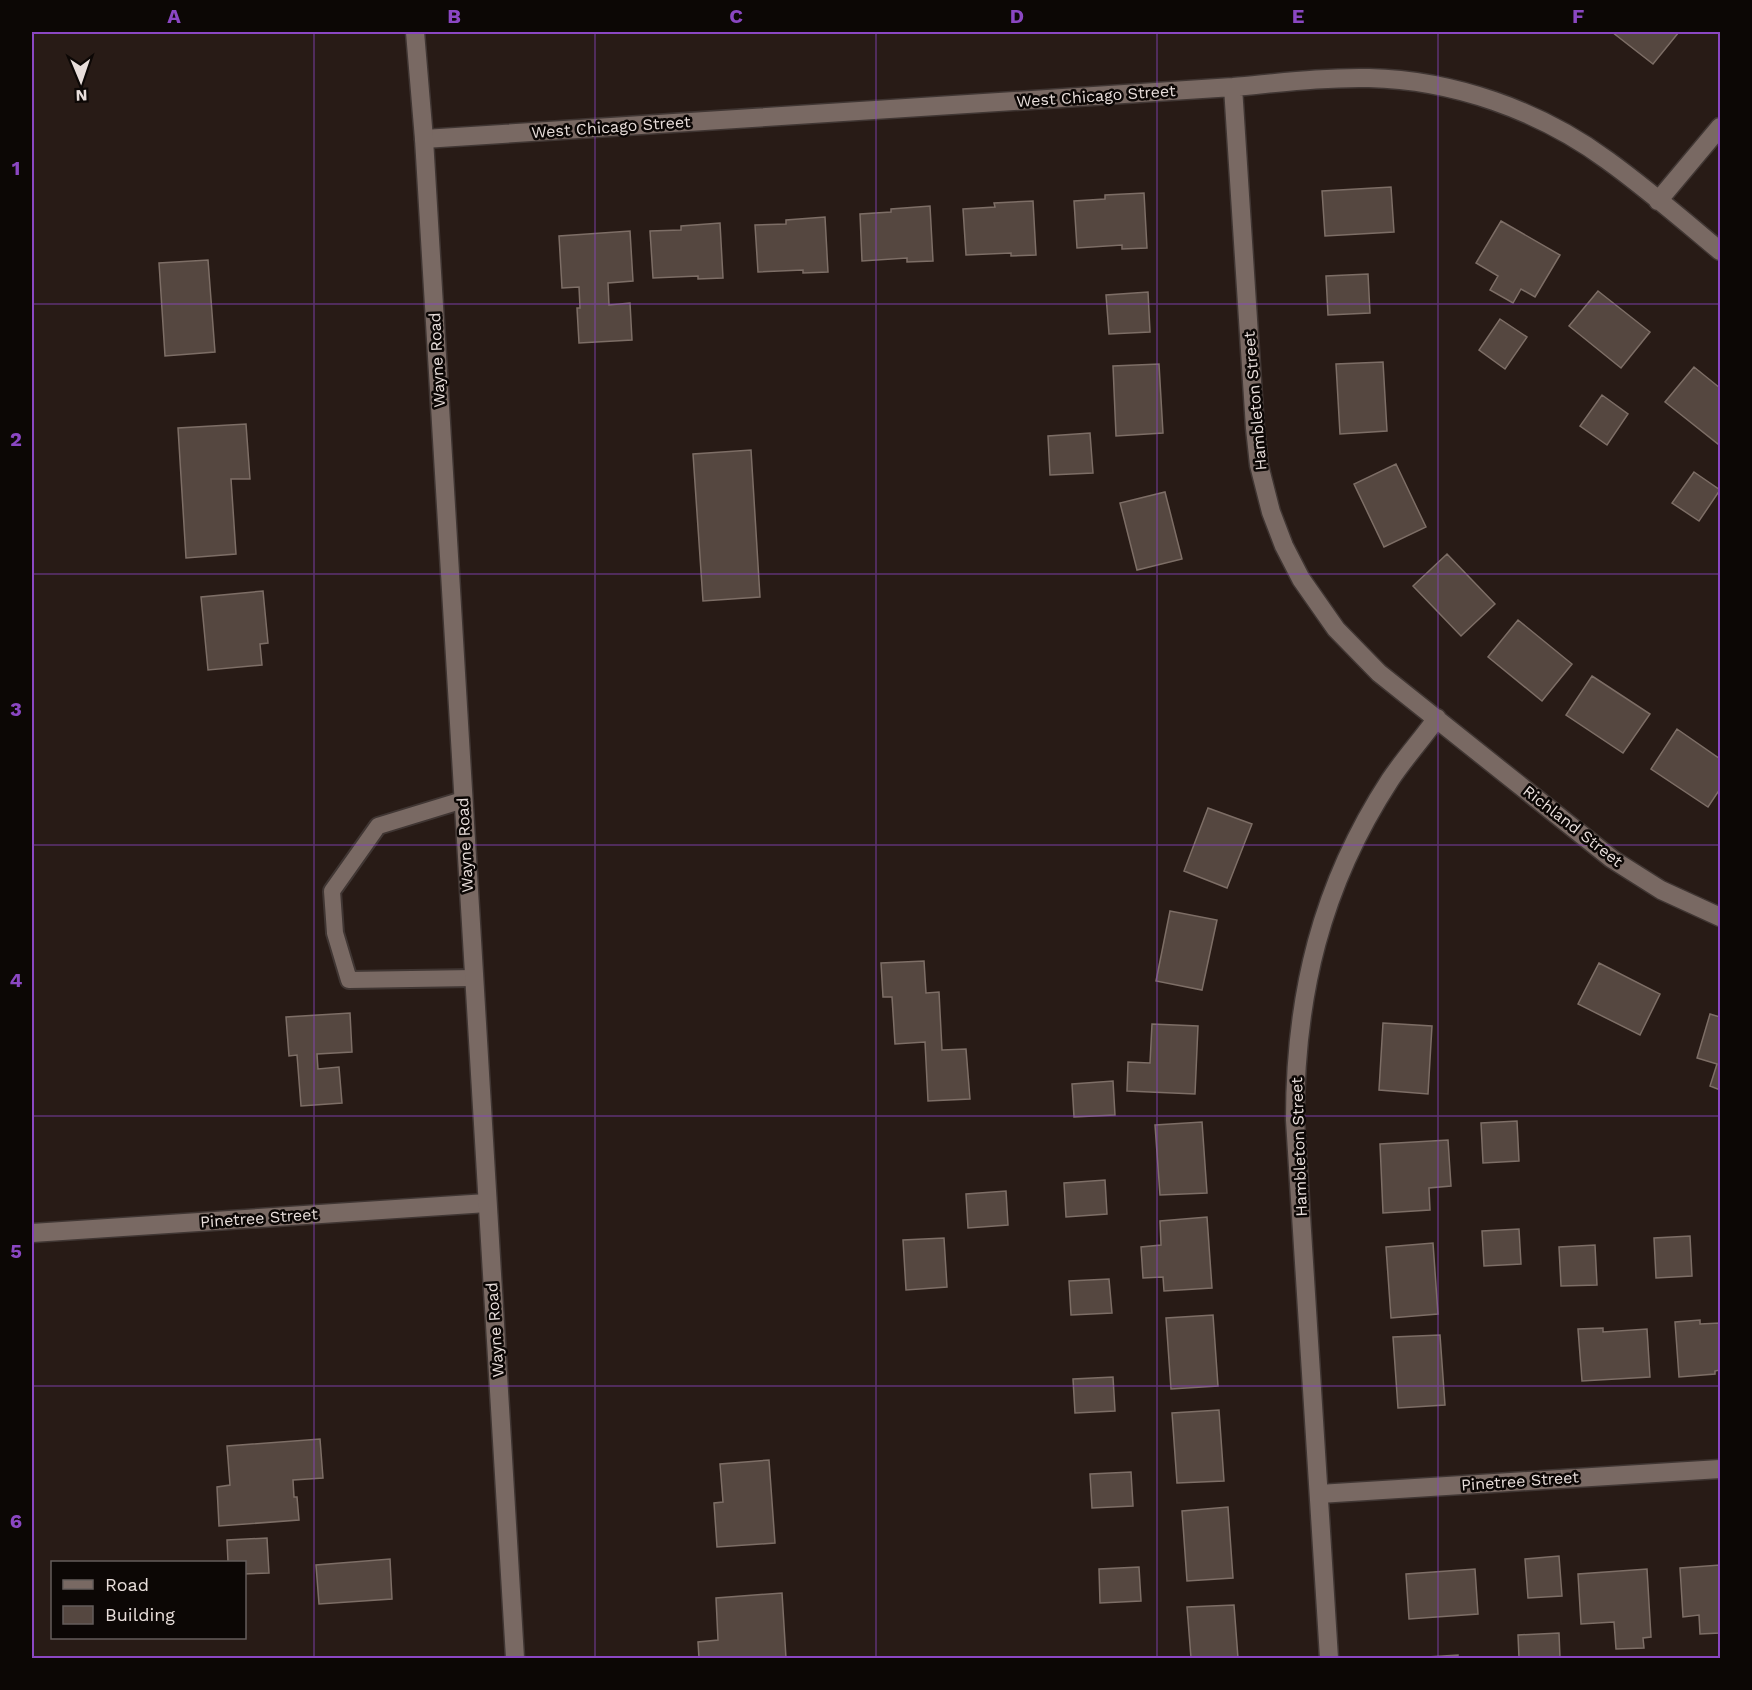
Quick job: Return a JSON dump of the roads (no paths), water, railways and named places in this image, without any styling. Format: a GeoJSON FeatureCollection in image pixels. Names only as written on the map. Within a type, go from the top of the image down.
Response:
{"type":"FeatureCollection","features":[{"type":"Feature","properties":{"kind":"street","name":"Wayne Road"},"geometry":{"type":"LineString","coordinates":[[415,32],[424,139],[514,1659]]}},
{"type":"Feature","properties":{"kind":"street","name":"West Chicago Street"},"geometry":{"type":"LineString","coordinates":[[424,139],[1370,78],[1423,83],[1462,91],[1513,108],[1561,131],[1606,159],[1720,251]]}},
{"type":"Feature","properties":{"kind":"street","name":"Hambleton Street"},"geometry":{"type":"LineString","coordinates":[[1233,87],[1255,428],[1259,465],[1271,512],[1284,546],[1301,579],[1336,629],[1379,673],[1437,718],[1390,780],[1352,848],[1333,891],[1318,935],[1301,1011],[1295,1073],[1295,1120],[1329,1659]]}},
{"type":"Feature","properties":{"kind":"street"},"geometry":{"type":"LineString","coordinates":[[1658,201],[1720,127]]}},
{"type":"Feature","properties":{"kind":"street","name":"Richland Street"},"geometry":{"type":"LineString","coordinates":[[1437,718],[1612,859],[1662,891],[1720,917]]}},
{"type":"Feature","properties":{"kind":"street","name":"Pinetree Street"},"geometry":{"type":"LineString","coordinates":[[32,1233],[487,1203]]}},
{"type":"Feature","properties":{"kind":"street","name":"Pinetree Street"},"geometry":{"type":"LineString","coordinates":[[1319,1494],[1720,1468]]}},
{"type":"Feature","properties":{"kind":"lane"},"geometry":{"type":"LineString","coordinates":[[463,800],[378,826],[332,891],[335,933],[349,980],[473,978]]}}]}
